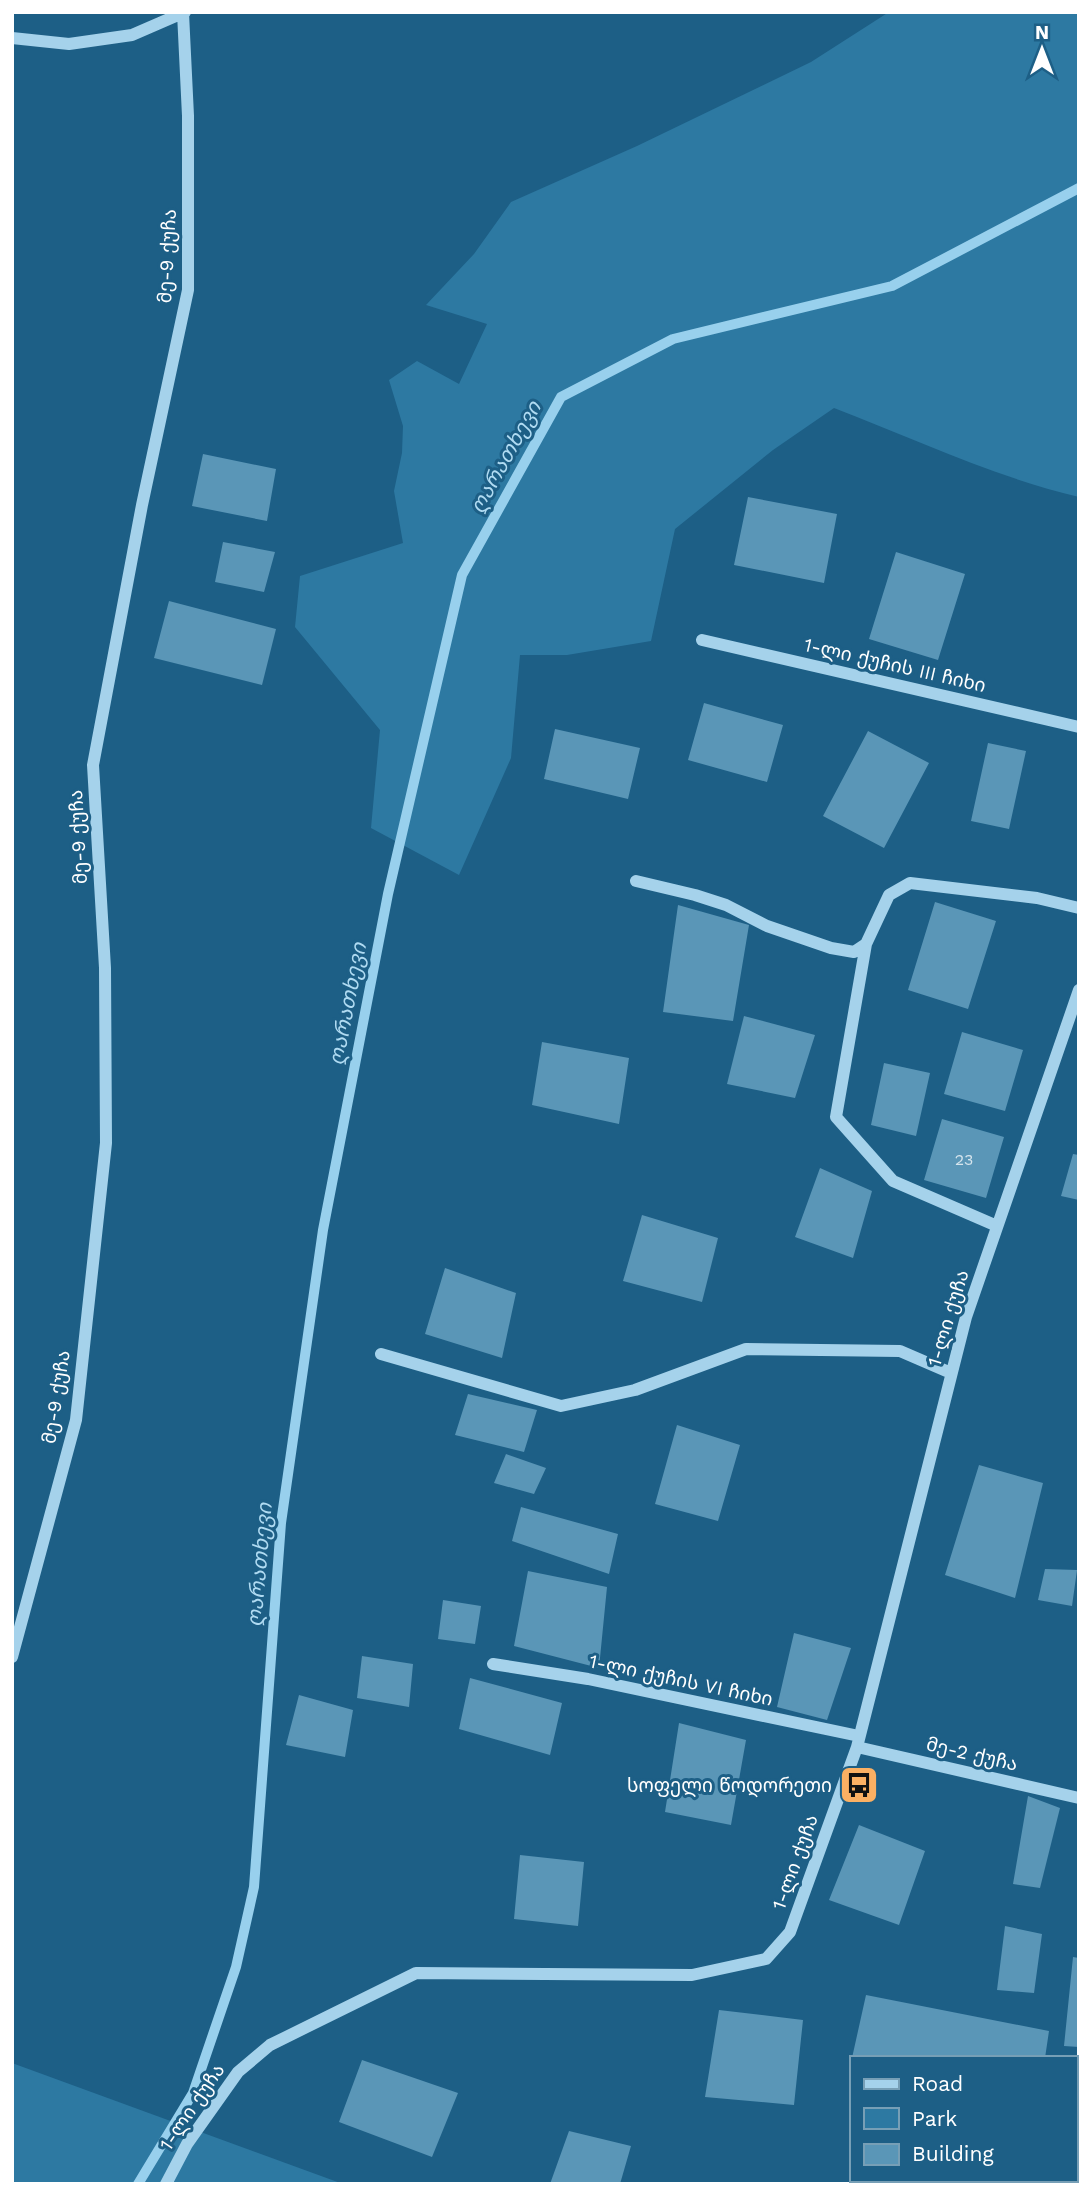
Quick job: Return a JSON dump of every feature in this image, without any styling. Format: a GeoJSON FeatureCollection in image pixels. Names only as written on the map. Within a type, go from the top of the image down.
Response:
{"type":"FeatureCollection","features":[{"type":"Feature","properties":{"kind":"street"},"geometry":{"type":"LineString","coordinates":[[12,38],[69,44],[132,36],[184,13]]}},
{"type":"Feature","properties":{"kind":"street","name":"მე-9 ქუჩა"},"geometry":{"type":"LineString","coordinates":[[12,1657],[76,1420],[106,1143],[105,968],[93,765],[142,505],[188,290],[188,116],[184,13]]}},
{"type":"Feature","properties":{"kind":"street","name":"1-ლი ქუჩის III ჩიხი"},"geometry":{"type":"LineString","coordinates":[[702,640],[1079,727]]}},
{"type":"Feature","properties":{"kind":"street"},"geometry":{"type":"LineString","coordinates":[[636,881],[726,905],[767,926],[831,948],[854,952],[866,944]]}},
{"type":"Feature","properties":{"kind":"street"},"geometry":{"type":"LineString","coordinates":[[997,1226],[893,1181],[836,1117],[866,944],[889,895],[910,883],[1037,898],[1079,908]]}},
{"type":"Feature","properties":{"kind":"street","name":"1-ლი ქუჩა"},"geometry":{"type":"LineString","coordinates":[[166,2184],[187,2144],[238,2071],[270,2045],[416,1973],[692,1975],[766,1959],[790,1932],[858,1742],[965,1317],[1079,990]]}},
{"type":"Feature","properties":{"kind":"street"},"geometry":{"type":"LineString","coordinates":[[382,1354],[561,1406],[635,1390],[746,1349],[900,1351],[951,1373]]}},
{"type":"Feature","properties":{"kind":"street","name":"1-ლი ქუჩის VI ჩიხი"},"geometry":{"type":"LineString","coordinates":[[493,1664],[599,1681],[858,1742]]}},
{"type":"Feature","properties":{"kind":"street","name":"მე-2 ქუჩა"},"geometry":{"type":"LineString","coordinates":[[858,1742],[1079,1798]]}},
{"type":"Feature","properties":{"kind":"green space"},"geometry":{"type":"Polygon","coordinates":[[[889,12],[1079,12],[1079,497],[985,468],[834,408],[773,450],[675,529],[651,641],[567,655],[520,655],[511,758],[459,875],[371,828],[380,730],[295,627],[300,576],[403,543],[394,491],[402,453],[403,426],[389,380],[417,361],[459,384],[487,324],[426,305],[474,254],[511,202],[637,146],[811,62],[889,12]]]}},
{"type":"Feature","properties":{"kind":"green space"},"geometry":{"type":"Polygon","coordinates":[[[12,2063],[343,2184],[12,2184],[12,2063]]]}},
{"type":"Feature","properties":{"kind":"building"},"geometry":{"type":"Polygon","coordinates":[[[203,454],[276,469],[267,521],[192,506],[203,454]]]}},
{"type":"Feature","properties":{"kind":"building"},"geometry":{"type":"Polygon","coordinates":[[[748,497],[837,514],[824,583],[734,565],[748,497]]]}},
{"type":"Feature","properties":{"kind":"building"},"geometry":{"type":"Polygon","coordinates":[[[223,542],[275,552],[264,592],[215,582],[223,542]]]}},
{"type":"Feature","properties":{"kind":"building"},"geometry":{"type":"Polygon","coordinates":[[[896,552],[965,574],[938,660],[869,639],[896,552]]]}},
{"type":"Feature","properties":{"kind":"building"},"geometry":{"type":"Polygon","coordinates":[[[169,601],[276,629],[262,685],[154,658],[169,601]]]}},
{"type":"Feature","properties":{"kind":"building"},"geometry":{"type":"Polygon","coordinates":[[[704,703],[783,725],[767,782],[688,760],[704,703]]]}},
{"type":"Feature","properties":{"kind":"building"},"geometry":{"type":"Polygon","coordinates":[[[555,729],[640,748],[628,799],[544,779],[555,729]]]}},
{"type":"Feature","properties":{"kind":"building"},"geometry":{"type":"Polygon","coordinates":[[[868,731],[929,763],[884,848],[823,816],[868,731]]]}},
{"type":"Feature","properties":{"kind":"building"},"geometry":{"type":"Polygon","coordinates":[[[988,743],[1026,751],[1009,829],[971,821],[988,743]]]}},
{"type":"Feature","properties":{"kind":"building"},"geometry":{"type":"Polygon","coordinates":[[[935,902],[996,921],[968,1009],[908,990],[935,902]]]}},
{"type":"Feature","properties":{"kind":"building"},"geometry":{"type":"Polygon","coordinates":[[[678,905],[749,925],[733,1021],[663,1012],[678,905]]]}},
{"type":"Feature","properties":{"kind":"building"},"geometry":{"type":"Polygon","coordinates":[[[744,1016],[815,1035],[795,1098],[727,1084],[744,1016]]]}},
{"type":"Feature","properties":{"kind":"building"},"geometry":{"type":"Polygon","coordinates":[[[962,1032],[1023,1050],[1005,1111],[944,1094],[962,1032]]]}},
{"type":"Feature","properties":{"kind":"building"},"geometry":{"type":"Polygon","coordinates":[[[542,1042],[629,1058],[619,1124],[532,1105],[542,1042]]]}},
{"type":"Feature","properties":{"kind":"building"},"geometry":{"type":"Polygon","coordinates":[[[884,1063],[930,1073],[916,1136],[871,1125],[884,1063]]]}},
{"type":"Feature","properties":{"kind":"building"},"geometry":{"type":"Polygon","coordinates":[[[942,1119],[1004,1137],[986,1198],[924,1180],[942,1119]]]}},
{"type":"Feature","properties":{"kind":"building"},"geometry":{"type":"Polygon","coordinates":[[[1073,1154],[1079,1155],[1079,1200],[1061,1196],[1073,1154]]]}},
{"type":"Feature","properties":{"kind":"building"},"geometry":{"type":"Polygon","coordinates":[[[820,1168],[872,1191],[853,1258],[795,1237],[820,1168]]]}},
{"type":"Feature","properties":{"kind":"building"},"geometry":{"type":"Polygon","coordinates":[[[642,1215],[718,1238],[702,1302],[623,1281],[642,1215]]]}},
{"type":"Feature","properties":{"kind":"building"},"geometry":{"type":"Polygon","coordinates":[[[445,1268],[516,1293],[502,1358],[425,1334],[445,1268]]]}},
{"type":"Feature","properties":{"kind":"building"},"geometry":{"type":"Polygon","coordinates":[[[468,1394],[537,1410],[524,1452],[455,1435],[468,1394]]]}},
{"type":"Feature","properties":{"kind":"building"},"geometry":{"type":"Polygon","coordinates":[[[677,1425],[740,1445],[718,1521],[655,1504],[677,1425]]]}},
{"type":"Feature","properties":{"kind":"building"},"geometry":{"type":"Polygon","coordinates":[[[506,1454],[546,1468],[534,1494],[494,1483],[506,1454]]]}},
{"type":"Feature","properties":{"kind":"building"},"geometry":{"type":"Polygon","coordinates":[[[979,1465],[1043,1483],[1015,1598],[945,1575],[979,1465]]]}},
{"type":"Feature","properties":{"kind":"building"},"geometry":{"type":"Polygon","coordinates":[[[521,1507],[618,1534],[609,1574],[512,1541],[521,1507]]]}},
{"type":"Feature","properties":{"kind":"building"},"geometry":{"type":"Polygon","coordinates":[[[1045,1569],[1077,1570],[1072,1606],[1038,1600],[1045,1569]]]}},
{"type":"Feature","properties":{"kind":"building"},"geometry":{"type":"Polygon","coordinates":[[[528,1571],[607,1587],[599,1668],[514,1646],[528,1571]]]}},
{"type":"Feature","properties":{"kind":"building"},"geometry":{"type":"Polygon","coordinates":[[[443,1600],[481,1606],[475,1644],[438,1639],[443,1600]]]}},
{"type":"Feature","properties":{"kind":"building"},"geometry":{"type":"Polygon","coordinates":[[[794,1633],[851,1648],[827,1720],[777,1707],[794,1633]]]}},
{"type":"Feature","properties":{"kind":"building"},"geometry":{"type":"Polygon","coordinates":[[[362,1656],[413,1664],[409,1707],[357,1698],[362,1656]]]}},
{"type":"Feature","properties":{"kind":"building"},"geometry":{"type":"Polygon","coordinates":[[[470,1678],[562,1703],[550,1755],[459,1729],[470,1678]]]}},
{"type":"Feature","properties":{"kind":"building"},"geometry":{"type":"Polygon","coordinates":[[[299,1695],[353,1710],[345,1757],[286,1745],[299,1695]]]}},
{"type":"Feature","properties":{"kind":"building"},"geometry":{"type":"Polygon","coordinates":[[[679,1723],[746,1740],[731,1825],[665,1812],[679,1723]]]}},
{"type":"Feature","properties":{"kind":"building"},"geometry":{"type":"Polygon","coordinates":[[[1028,1796],[1060,1808],[1040,1888],[1013,1884],[1028,1796]]]}},
{"type":"Feature","properties":{"kind":"building"},"geometry":{"type":"Polygon","coordinates":[[[859,1825],[925,1851],[899,1925],[829,1900],[859,1825]]]}},
{"type":"Feature","properties":{"kind":"building"},"geometry":{"type":"Polygon","coordinates":[[[520,1855],[584,1862],[578,1926],[514,1919],[520,1855]]]}},
{"type":"Feature","properties":{"kind":"building"},"geometry":{"type":"Polygon","coordinates":[[[1005,1926],[1042,1934],[1034,1993],[997,1990],[1005,1926]]]}},
{"type":"Feature","properties":{"kind":"building"},"geometry":{"type":"Polygon","coordinates":[[[1073,1957],[1079,1958],[1079,2047],[1064,2046],[1073,1957]]]}},
{"type":"Feature","properties":{"kind":"building"},"geometry":{"type":"Polygon","coordinates":[[[866,1995],[1049,2031],[1045,2056],[852,2056],[866,1995]]]}},
{"type":"Feature","properties":{"kind":"building"},"geometry":{"type":"Polygon","coordinates":[[[719,2010],[803,2020],[794,2105],[705,2097],[719,2010]]]}},
{"type":"Feature","properties":{"kind":"building"},"geometry":{"type":"Polygon","coordinates":[[[362,2060],[458,2093],[432,2157],[339,2122],[362,2060]]]}},
{"type":"Feature","properties":{"kind":"building"},"geometry":{"type":"Polygon","coordinates":[[[569,2131],[631,2146],[620,2184],[550,2184],[569,2131]]]}},
{"type":"Feature","properties":{"kind":"waterway","name":"ღარათხევი"},"geometry":{"type":"LineString","coordinates":[[138,2184],[193,2093],[236,1967],[254,1887],[281,1523],[323,1230],[388,894],[462,575],[561,397],[673,339],[892,286],[1079,188]]}},
{"type":"Feature","properties":{"kind":"place","name":"სოფელი წოდორეთი"},"geometry":{"type":"Point","coordinates":[859,1785]}}]}
